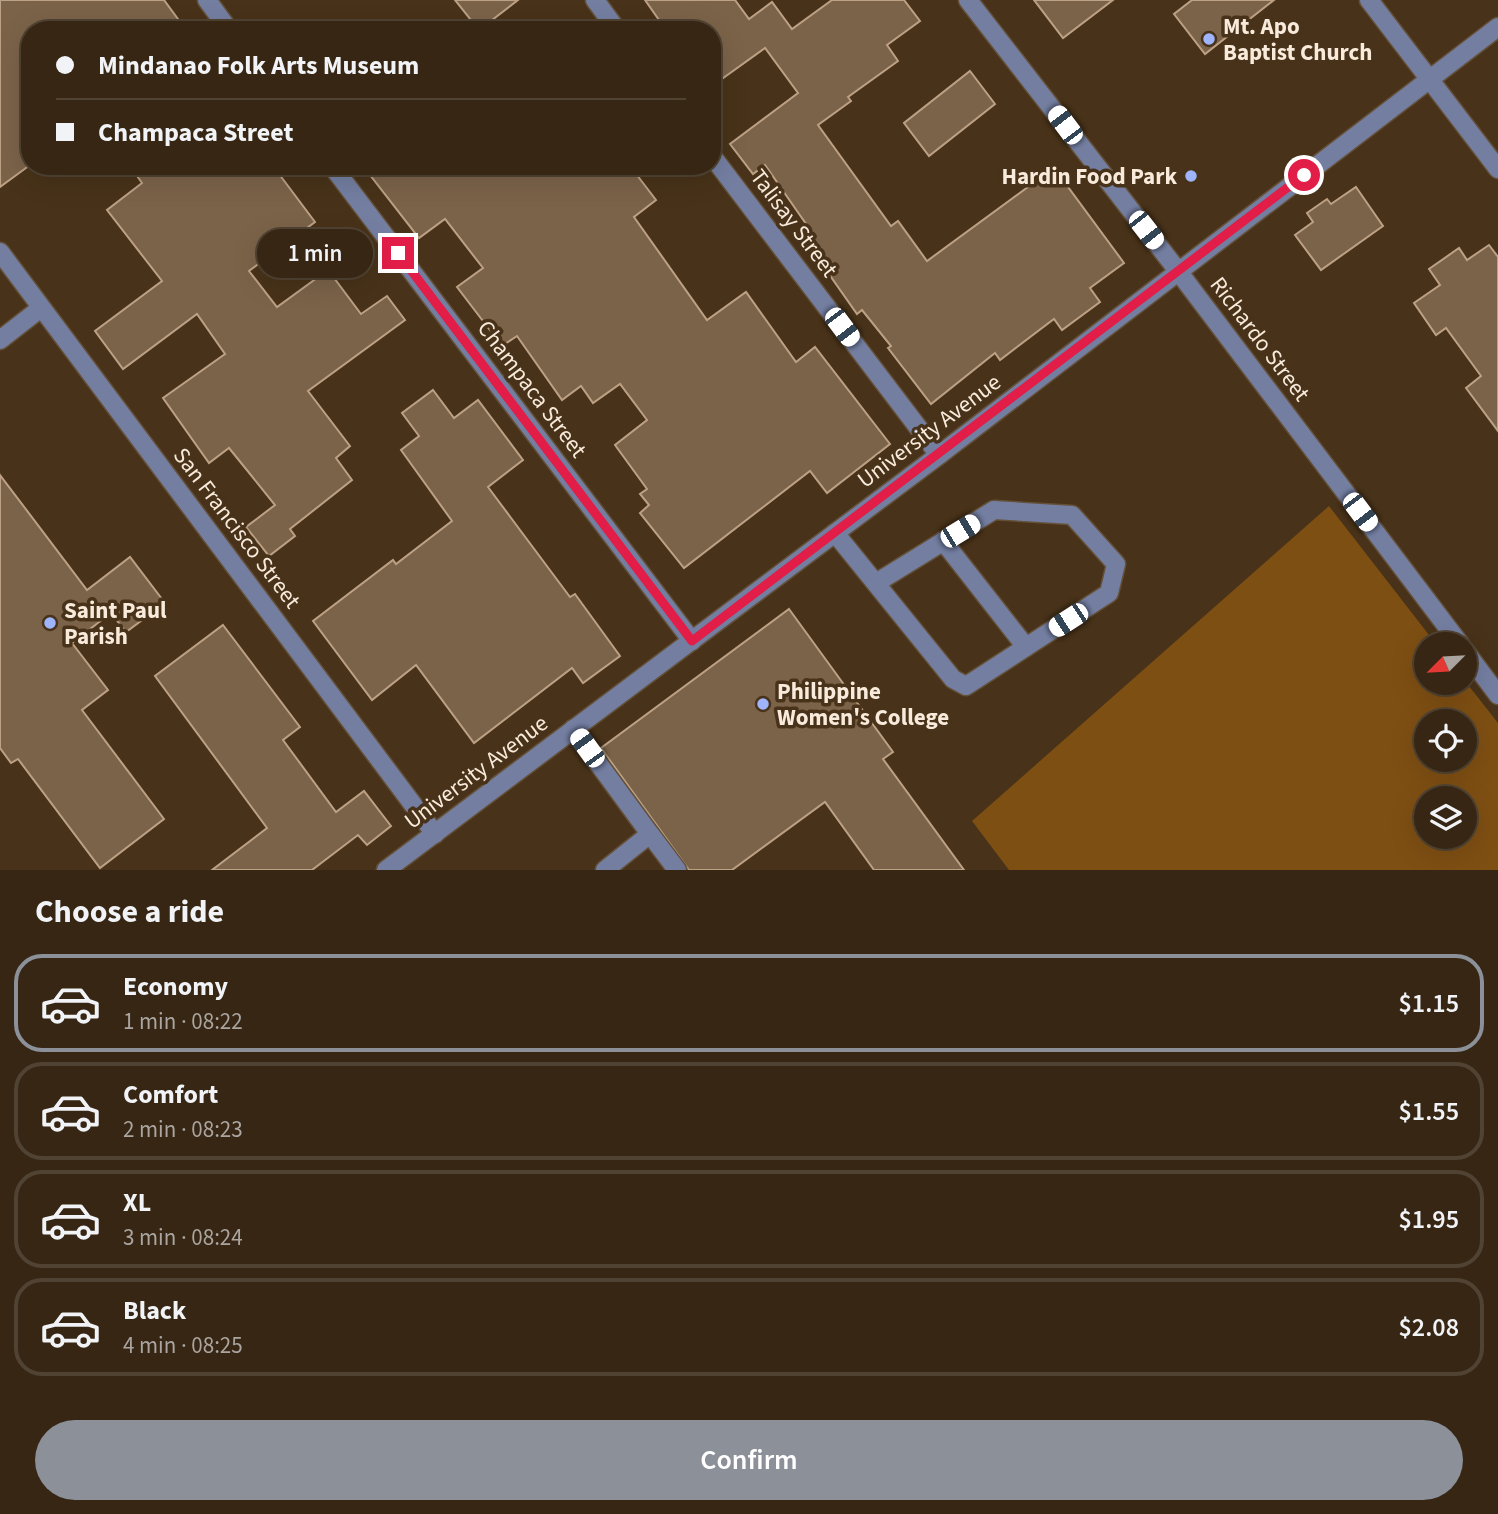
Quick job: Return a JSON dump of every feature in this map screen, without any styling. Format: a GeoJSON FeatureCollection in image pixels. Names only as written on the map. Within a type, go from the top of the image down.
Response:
{"type":"FeatureCollection","features":[{"type":"Feature","properties":{"kind":"street"},"geometry":{"type":"LineString","coordinates":[[207,0],[222,21]]}},
{"type":"Feature","properties":{"kind":"street"},"geometry":{"type":"LineString","coordinates":[[595,0],[610,21]]}},
{"type":"Feature","properties":{"kind":"street","name":"Richardo Street"},"geometry":{"type":"LineString","coordinates":[[968,0],[1178,271],[1451,632]]}},
{"type":"Feature","properties":{"kind":"street"},"geometry":{"type":"LineString","coordinates":[[1369,0],[1498,169]]}},
{"type":"Feature","properties":{"kind":"street","name":"University Avenue"},"geometry":{"type":"LineString","coordinates":[[386,870],[939,455],[1498,27]]}},
{"type":"Feature","properties":{"kind":"street","name":"Talisay Street"},"geometry":{"type":"LineString","coordinates":[[721,168],[939,455]]}},
{"type":"Feature","properties":{"kind":"street","name":"Champaca Street"},"geometry":{"type":"LineString","coordinates":[[339,175],[692,641]]}},
{"type":"Feature","properties":{"kind":"street","name":"San Francisco Street"},"geometry":{"type":"LineString","coordinates":[[0,252],[435,834]]}},
{"type":"Feature","properties":{"kind":"street"},"geometry":{"type":"LineString","coordinates":[[0,340],[41,308]]}},
{"type":"Feature","properties":{"kind":"street"},"geometry":{"type":"LineString","coordinates":[[835,533],[953,679],[966,686],[1109,593],[1116,564],[1072,515],[994,510],[876,583]]}},
{"type":"Feature","properties":{"kind":"street"},"geometry":{"type":"LineString","coordinates":[[943,541],[1026,648]]}},
{"type":"Feature","properties":{"kind":"street"},"geometry":{"type":"LineString","coordinates":[[1477,667],[1498,695]]}},
{"type":"Feature","properties":{"kind":"street"},"geometry":{"type":"LineString","coordinates":[[573,729],[677,870]]}},
{"type":"Feature","properties":{"kind":"street"},"geometry":{"type":"LineString","coordinates":[[605,870],[650,834]]}},
{"type":"Feature","properties":{"kind":"shaded area"},"geometry":{"type":"Polygon","coordinates":[[[1329,506],[1427,632],[1414,632],[1414,695],[1476,695],[1498,723],[1498,870],[1009,870],[972,821],[1329,506]]]}},
{"type":"Feature","properties":{"kind":"building"},"geometry":{"type":"Polygon","coordinates":[[[0,0],[164,0],[179,21],[21,21],[21,172],[0,187],[0,0]]]}},
{"type":"Feature","properties":{"kind":"building"},"geometry":{"type":"Polygon","coordinates":[[[455,0],[518,0],[491,21],[472,21],[455,0]]]}},
{"type":"Feature","properties":{"kind":"building"},"geometry":{"type":"Polygon","coordinates":[[[645,0],[735,0],[749,19],[772,2],[792,29],[832,0],[904,0],[920,21],[887,45],[898,61],[848,97],[851,101],[818,125],[891,226],[898,221],[927,261],[1054,168],[1124,263],[1090,288],[1100,302],[1062,330],[1054,319],[1000,360],[995,353],[931,404],[862,310],[857,314],[805,240],[813,234],[765,165],[753,174],[730,144],[798,93],[765,48],[721,80],[721,21],[660,21],[645,0]]]}},
{"type":"Feature","properties":{"kind":"building"},"geometry":{"type":"Polygon","coordinates":[[[1034,0],[1113,0],[1063,38],[1034,0]]]}},
{"type":"Feature","properties":{"kind":"building","name":"Mt. Apo Baptist Church"},"geometry":{"type":"Polygon","coordinates":[[[1192,0],[1274,0],[1205,54],[1174,14],[1192,0]]]}},
{"type":"Feature","properties":{"kind":"building"},"geometry":{"type":"Polygon","coordinates":[[[970,71],[995,104],[929,156],[904,123],[970,71]]]}},
{"type":"Feature","properties":{"kind":"building"},"geometry":{"type":"Polygon","coordinates":[[[136,175],[280,175],[315,222],[249,271],[277,307],[328,270],[361,314],[387,296],[405,320],[308,391],[350,446],[336,458],[352,480],[290,529],[295,536],[269,556],[246,527],[275,505],[229,448],[209,463],[163,398],[225,354],[197,314],[123,369],[95,331],[162,281],[107,210],[142,183],[136,175]]]}},
{"type":"Feature","properties":{"kind":"building"},"geometry":{"type":"Polygon","coordinates":[[[370,175],[637,175],[656,200],[634,217],[707,320],[746,292],[796,362],[815,347],[890,444],[827,493],[810,471],[684,568],[640,513],[649,505],[640,494],[647,489],[615,445],[647,420],[620,384],[593,403],[581,386],[562,400],[517,336],[502,346],[457,287],[483,268],[445,219],[419,238],[370,175]]]}},
{"type":"Feature","properties":{"kind":"building"},"geometry":{"type":"Polygon","coordinates":[[[1356,187],[1383,226],[1321,270],[1295,235],[1313,222],[1307,213],[1327,199],[1331,204],[1356,187]]]}},
{"type":"Feature","properties":{"kind":"building"},"geometry":{"type":"Polygon","coordinates":[[[1489,245],[1498,257],[1498,431],[1466,388],[1481,376],[1446,328],[1436,335],[1414,303],[1440,285],[1429,269],[1459,248],[1467,260],[1489,245]]]}},
{"type":"Feature","properties":{"kind":"building"},"geometry":{"type":"Polygon","coordinates":[[[433,390],[454,418],[478,400],[523,460],[488,487],[570,597],[575,594],[620,656],[583,683],[572,668],[474,743],[416,665],[372,700],[313,621],[393,560],[396,564],[452,521],[401,450],[419,436],[402,413],[433,390]]]}},
{"type":"Feature","properties":{"kind":"building","name":"Saint Paul Parish"},"geometry":{"type":"Polygon","coordinates":[[[0,475],[87,590],[130,557],[165,603],[126,632],[111,613],[72,643],[108,690],[82,710],[164,819],[100,868],[18,759],[11,763],[0,748],[0,475]]]}},
{"type":"Feature","properties":{"kind":"building"},"geometry":{"type":"Polygon","coordinates":[[[789,609],[893,752],[883,759],[964,870],[874,870],[825,802],[732,870],[689,870],[601,748],[789,609]]]}},
{"type":"Feature","properties":{"kind":"building"},"geometry":{"type":"Polygon","coordinates":[[[223,625],[300,727],[283,740],[336,812],[364,791],[391,826],[367,845],[358,835],[312,870],[212,870],[267,828],[155,676],[223,625]]]}},
{"type":"Feature","properties":{"kind":"place","name":"Mt. Apo Baptist Church"},"geometry":{"type":"Point","coordinates":[1209,39]}},
{"type":"Feature","properties":{"kind":"place","name":"Hardin Food Park"},"geometry":{"type":"Point","coordinates":[1191,176]}},
{"type":"Feature","properties":{"kind":"place","name":"Saint Paul Parish"},"geometry":{"type":"Point","coordinates":[50,623]}},
{"type":"Feature","properties":{"kind":"place","name":"Philippine Women's College"},"geometry":{"type":"Point","coordinates":[763,704]}},
{"type":"Feature","properties":{"kind":"route"},"geometry":{"type":"LineString","coordinates":[[398,253],[692,641],[1304,175]]}}]}
